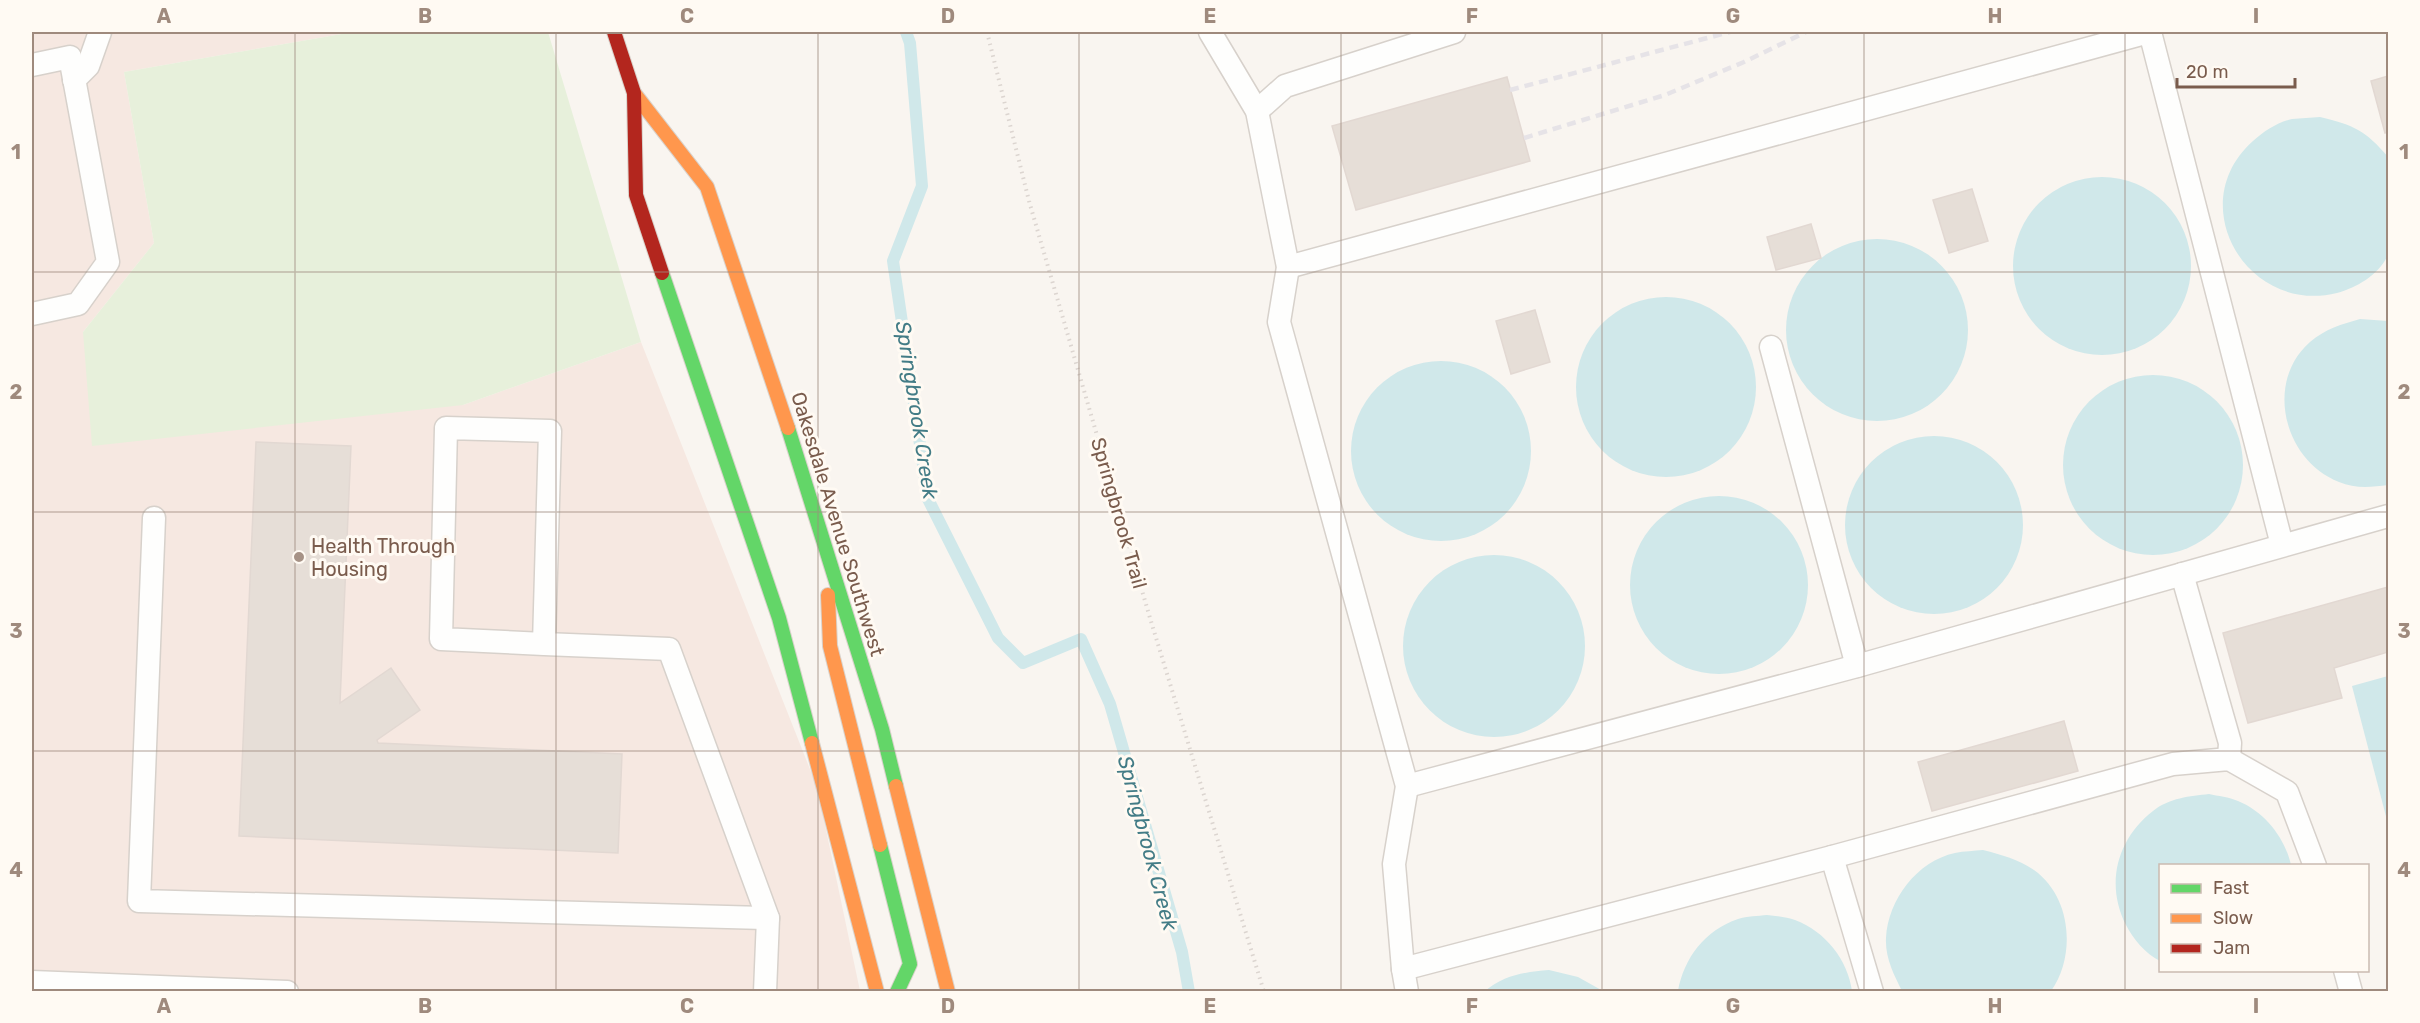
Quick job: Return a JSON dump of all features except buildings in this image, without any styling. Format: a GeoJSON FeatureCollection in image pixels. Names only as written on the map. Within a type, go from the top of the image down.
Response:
{"type":"FeatureCollection","features":[{"type":"Feature","properties":{"kind":"street","name":"Oakesdale Avenue Southwest"},"geometry":{"type":"LineString","coordinates":[[614,32],[634,93],[636,195],[779,618],[877,992]]}},
{"type":"Feature","properties":{"kind":"street","name":"Oakesdale Avenue Southwest"},"geometry":{"type":"LineString","coordinates":[[634,93],[707,187],[804,473],[882,729],[948,992]]}},
{"type":"Feature","properties":{"kind":"street"},"geometry":{"type":"LineString","coordinates":[[826,549],[830,646],[910,964],[897,992]]}},
{"type":"Feature","properties":{"kind":"lane"},"geometry":{"type":"LineString","coordinates":[[74,81],[88,66],[99,32]]}},
{"type":"Feature","properties":{"kind":"lane"},"geometry":{"type":"LineString","coordinates":[[1210,32],[1257,111],[1288,267],[1279,322],[1407,786],[1394,864],[1407,992]]}},
{"type":"Feature","properties":{"kind":"lane"},"geometry":{"type":"LineString","coordinates":[[1257,111],[1285,86],[1454,32]]}},
{"type":"Feature","properties":{"kind":"lane"},"geometry":{"type":"LineString","coordinates":[[1288,267],[2150,32],[2282,545]]}},
{"type":"Feature","properties":{"kind":"lane"},"geometry":{"type":"LineString","coordinates":[[32,65],[70,57],[108,262],[78,304],[32,314]]}},
{"type":"Feature","properties":{"kind":"lane"},"geometry":{"type":"LineString","coordinates":[[1771,347],[1857,666]]}},
{"type":"Feature","properties":{"kind":"lane"},"geometry":{"type":"LineString","coordinates":[[544,644],[550,431],[446,428],[441,639],[544,644],[669,649],[768,918],[765,992]]}},
{"type":"Feature","properties":{"kind":"lane"},"geometry":{"type":"LineString","coordinates":[[1407,786],[1857,666],[2388,516]]}},
{"type":"Feature","properties":{"kind":"lane"},"geometry":{"type":"LineString","coordinates":[[154,518],[139,901],[768,918]]}},
{"type":"Feature","properties":{"kind":"lane"},"geometry":{"type":"LineString","coordinates":[[2182,574],[2230,743],[2229,759]]}},
{"type":"Feature","properties":{"kind":"lane"},"geometry":{"type":"LineString","coordinates":[[1403,969],[1832,857],[2173,764],[2229,759],[2288,792],[2314,864]]}},
{"type":"Feature","properties":{"kind":"lane"},"geometry":{"type":"LineString","coordinates":[[1832,857],[1872,992]]}},
{"type":"Feature","properties":{"kind":"lane"},"geometry":{"type":"LineString","coordinates":[[2346,972],[2351,992]]}},
{"type":"Feature","properties":{"kind":"lane"},"geometry":{"type":"LineString","coordinates":[[32,982],[287,992]]}},
{"type":"Feature","properties":{"kind":"path","name":"Springbrook Trail"},"geometry":{"type":"LineString","coordinates":[[987,32],[1029,201],[1150,618],[1264,992]]}},
{"type":"Feature","properties":{"kind":"shaded area"},"geometry":{"type":"Polygon","coordinates":[[[32,32],[353,32],[124,72],[154,243],[83,332],[463,405],[641,342],[817,787],[860,991],[32,991],[32,32]]]}},
{"type":"Feature","properties":{"kind":"green space"},"geometry":{"type":"Polygon","coordinates":[[[353,32],[548,32],[641,342],[463,405],[92,446],[83,332],[154,243],[124,72],[353,32]]]}},
{"type":"Feature","properties":{"kind":"water"},"geometry":{"type":"Polygon","coordinates":[[[2320,117],[2358,130],[2373,141],[2388,157],[2390,226],[2388,251],[2387,257],[2378,270],[2352,288],[2337,293],[2305,295],[2276,287],[2252,271],[2235,249],[2225,223],[2224,194],[2233,167],[2257,137],[2287,120],[2320,117]]]}},
{"type":"Feature","properties":{"kind":"water"},"geometry":{"type":"Polygon","coordinates":[[[2102,177],[2136,184],[2165,203],[2184,232],[2191,266],[2184,300],[2165,329],[2136,348],[2102,355],[2068,348],[2039,329],[2020,300],[2013,266],[2020,232],[2039,203],[2068,184],[2102,177]]]}},
{"type":"Feature","properties":{"kind":"water"},"geometry":{"type":"Polygon","coordinates":[[[1877,239],[1895,240],[1912,246],[1928,254],[1942,265],[1953,279],[1961,295],[1967,312],[1967,348],[1961,365],[1953,381],[1942,395],[1928,406],[1912,414],[1895,420],[1877,421],[1859,420],[1842,414],[1826,406],[1812,395],[1801,381],[1793,365],[1787,348],[1786,330],[1787,312],[1793,295],[1801,279],[1812,265],[1826,254],[1842,246],[1859,240],[1877,239]]]}},
{"type":"Feature","properties":{"kind":"water"},"geometry":{"type":"Polygon","coordinates":[[[1666,297],[1700,304],[1729,324],[1749,353],[1756,387],[1749,421],[1729,450],[1700,470],[1666,477],[1632,470],[1603,450],[1583,421],[1576,387],[1583,353],[1603,324],[1632,304],[1666,297]]]}},
{"type":"Feature","properties":{"kind":"water"},"geometry":{"type":"Polygon","coordinates":[[[2360,319],[2388,321],[2388,485],[2351,486],[2320,472],[2305,457],[2294,439],[2287,419],[2284,398],[2287,378],[2296,359],[2310,342],[2328,330],[2360,319]]]}},
{"type":"Feature","properties":{"kind":"water"},"geometry":{"type":"Polygon","coordinates":[[[1441,361],[1475,368],[1491,376],[1504,388],[1516,401],[1524,417],[1531,451],[1524,485],[1516,501],[1504,514],[1491,526],[1475,534],[1441,541],[1407,534],[1391,526],[1378,514],[1366,501],[1358,485],[1351,451],[1358,417],[1366,401],[1378,388],[1391,376],[1407,368],[1441,361]]]}},
{"type":"Feature","properties":{"kind":"water"},"geometry":{"type":"Polygon","coordinates":[[[2153,375],[2187,382],[2203,390],[2217,401],[2228,415],[2236,431],[2243,465],[2236,499],[2228,515],[2217,529],[2203,540],[2187,548],[2153,555],[2119,548],[2103,540],[2089,529],[2078,515],[2070,499],[2063,465],[2070,431],[2078,415],[2089,401],[2103,390],[2119,382],[2153,375]]]}},
{"type":"Feature","properties":{"kind":"water"},"geometry":{"type":"Polygon","coordinates":[[[1934,436],[1968,443],[1984,451],[1997,462],[2008,475],[2016,491],[2023,525],[2016,559],[2008,575],[1997,588],[1984,599],[1968,607],[1934,614],[1900,607],[1884,599],[1871,588],[1860,575],[1852,559],[1845,525],[1852,491],[1860,475],[1871,462],[1884,451],[1900,443],[1934,436]]]}},
{"type":"Feature","properties":{"kind":"water"},"geometry":{"type":"Polygon","coordinates":[[[1719,496],[1736,497],[1753,502],[1782,522],[1802,551],[1807,568],[1807,602],[1802,619],[1782,648],[1753,668],[1736,673],[1719,674],[1702,673],[1685,668],[1656,648],[1636,619],[1631,602],[1630,585],[1631,568],[1636,551],[1656,522],[1685,502],[1702,497],[1719,496]]]}},
{"type":"Feature","properties":{"kind":"water"},"geometry":{"type":"Polygon","coordinates":[[[1494,555],[1529,562],[1545,570],[1558,582],[1570,595],[1578,611],[1585,646],[1578,681],[1570,697],[1558,710],[1545,722],[1529,730],[1494,737],[1459,730],[1443,722],[1430,710],[1418,697],[1410,681],[1403,646],[1410,611],[1418,595],[1430,582],[1443,570],[1459,562],[1494,555]]]}},
{"type":"Feature","properties":{"kind":"water"},"geometry":{"type":"Polygon","coordinates":[[[2388,676],[2388,824],[2352,686],[2388,676]]]}},
{"type":"Feature","properties":{"kind":"water"},"geometry":{"type":"Polygon","coordinates":[[[2209,794],[2238,801],[2248,806],[2265,819],[2279,836],[2291,864],[2159,864],[2159,960],[2140,946],[2126,925],[2116,894],[2118,863],[2123,849],[2141,822],[2159,807],[2173,800],[2209,794]]]}},
{"type":"Feature","properties":{"kind":"water"},"geometry":{"type":"Polygon","coordinates":[[[1983,850],[2028,866],[2047,882],[2056,895],[2063,911],[2067,944],[2059,977],[2051,991],[1902,991],[1891,966],[1886,945],[1888,924],[1899,897],[1907,884],[1928,864],[1955,853],[1983,850]]]}},
{"type":"Feature","properties":{"kind":"water"},"geometry":{"type":"Polygon","coordinates":[[[1767,915],[1795,920],[1816,931],[1825,939],[1846,968],[1852,991],[1678,991],[1685,967],[1706,938],[1726,924],[1738,919],[1767,915]]]}},
{"type":"Feature","properties":{"kind":"water"},"geometry":{"type":"Polygon","coordinates":[[[1549,970],[1578,977],[1603,991],[1485,991],[1515,975],[1549,970]]]}},
{"type":"Feature","properties":{"kind":"waterway","name":"Springbrook Creek"},"geometry":{"type":"LineString","coordinates":[[906,32],[910,43],[922,186],[893,261],[928,499],[998,638],[1023,663],[1081,639],[1110,704],[1182,952],[1189,992]]}},
{"type":"Feature","properties":{"kind":"railway"},"geometry":{"type":"LineString","coordinates":[[1510,90],[1730,32]]}},
{"type":"Feature","properties":{"kind":"railway"},"geometry":{"type":"LineString","coordinates":[[1524,138],[1665,95],[1744,62],[1806,32]]}},
{"type":"Feature","properties":{"kind":"traffic: fast"},"geometry":{"type":"LineString","coordinates":[[662,273],[779,618],[812,743]]}},
{"type":"Feature","properties":{"kind":"traffic: fast"},"geometry":{"type":"LineString","coordinates":[[788,428],[882,729],[896,786]]}},
{"type":"Feature","properties":{"kind":"traffic: fast"},"geometry":{"type":"LineString","coordinates":[[880,845],[910,964],[897,992]]}},
{"type":"Feature","properties":{"kind":"traffic: slow"},"geometry":{"type":"LineString","coordinates":[[634,93],[707,187],[788,428]]}},
{"type":"Feature","properties":{"kind":"traffic: slow"},"geometry":{"type":"LineString","coordinates":[[828,595],[830,646],[880,845]]}},
{"type":"Feature","properties":{"kind":"traffic: slow"},"geometry":{"type":"LineString","coordinates":[[812,743],[877,992]]}},
{"type":"Feature","properties":{"kind":"traffic: slow"},"geometry":{"type":"LineString","coordinates":[[896,786],[948,992]]}},
{"type":"Feature","properties":{"kind":"traffic: jam"},"geometry":{"type":"LineString","coordinates":[[614,32],[634,93],[636,195],[662,273]]}},
{"type":"Feature","properties":{"kind":"place","name":"Health Through Housing"},"geometry":{"type":"Point","coordinates":[299,557]}}]}
